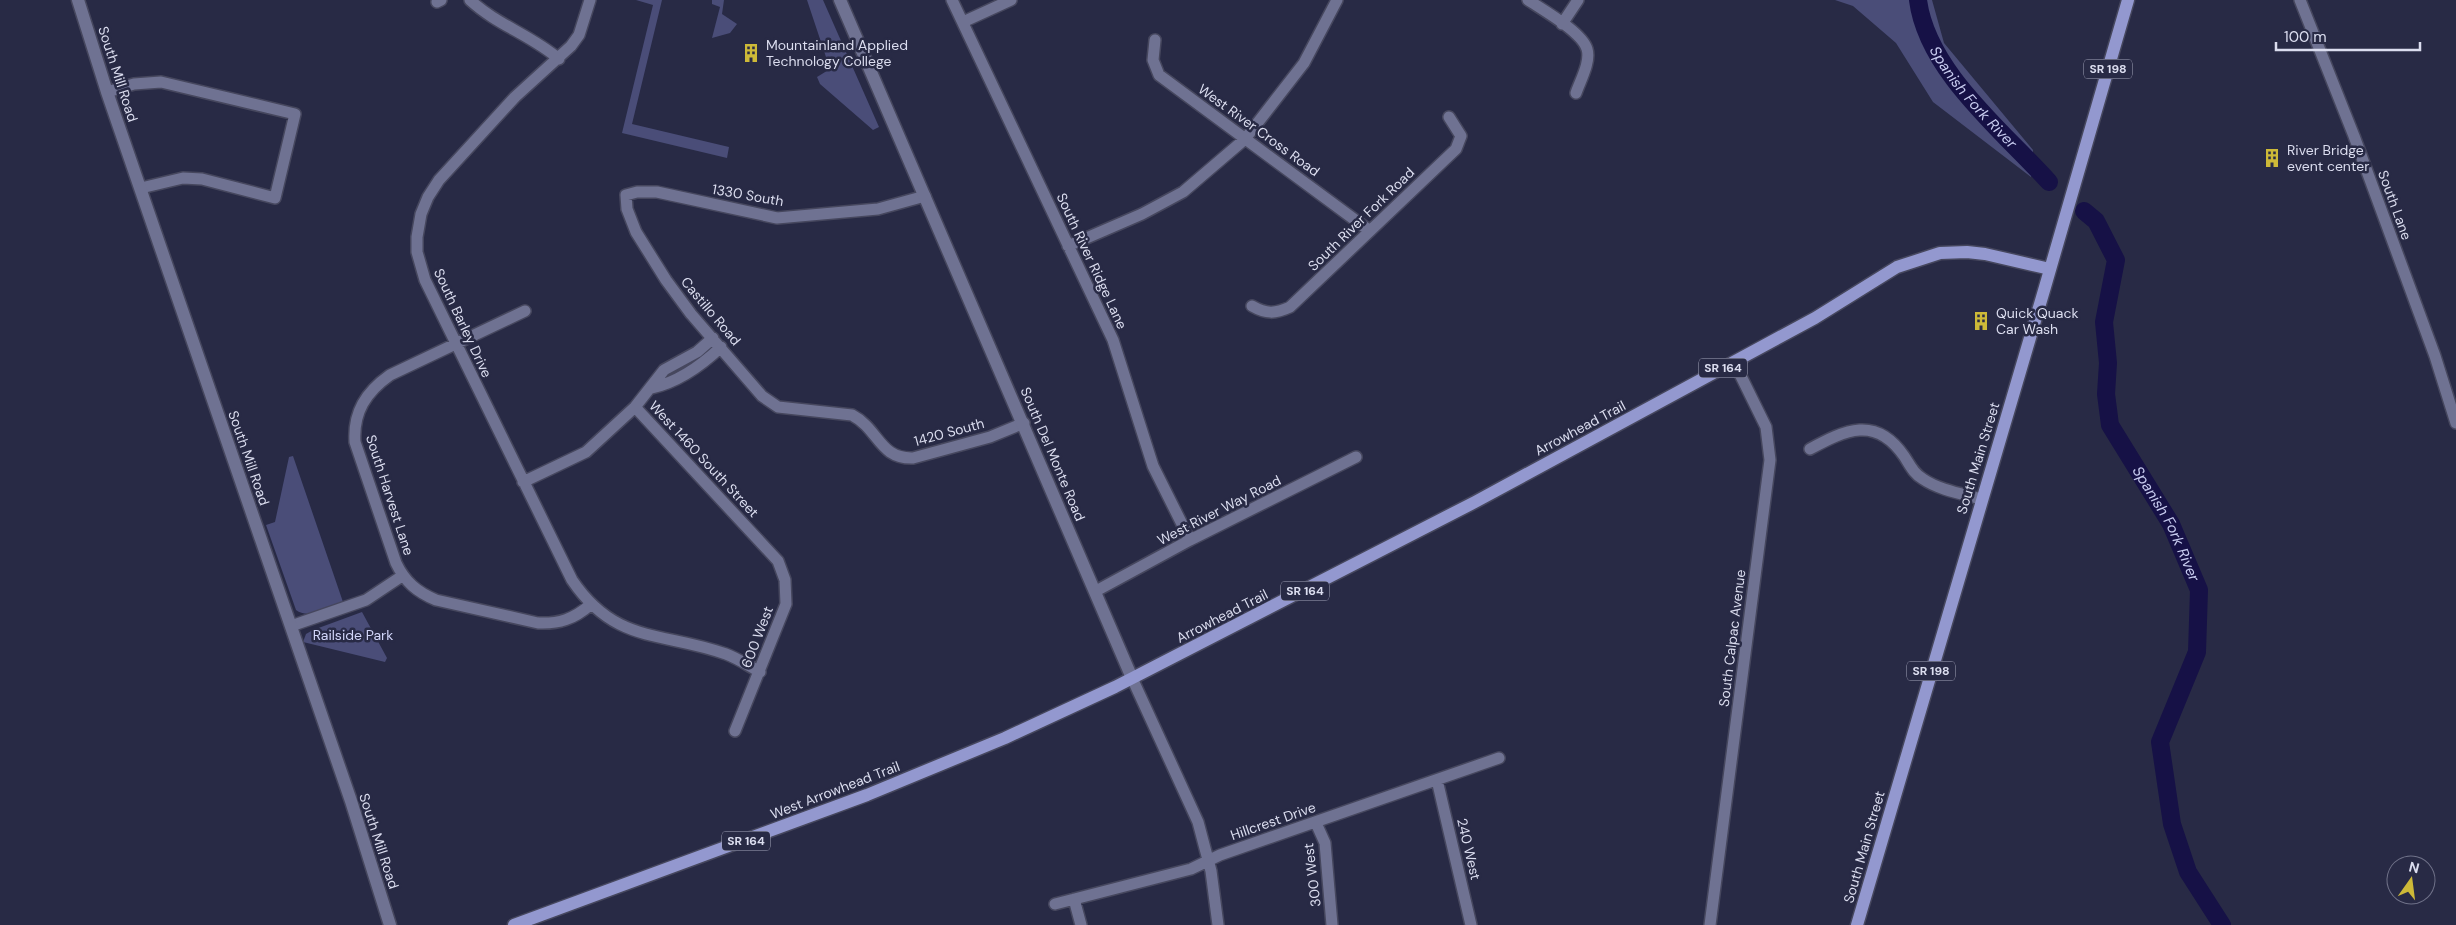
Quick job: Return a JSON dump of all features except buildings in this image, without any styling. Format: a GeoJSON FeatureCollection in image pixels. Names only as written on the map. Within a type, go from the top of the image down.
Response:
{"type":"FeatureCollection","features":[{"type":"Feature","properties":{"kind":"main road","name":"South Main Street"},"geometry":{"type":"LineString","coordinates":[[1857,925],[2128,0]]}},
{"type":"Feature","properties":{"kind":"main road","name":"Arrowhead Trail"},"geometry":{"type":"LineString","coordinates":[[1132,678],[1475,502],[1815,318],[1897,268],[1940,253],[1986,254],[2050,269]]}},
{"type":"Feature","properties":{"kind":"main road","name":"West Arrowhead Trail"},"geometry":{"type":"LineString","coordinates":[[514,925],[867,795],[1005,738],[1132,678]]}},
{"type":"Feature","properties":{"kind":"street","name":"South Mill Road"},"geometry":{"type":"LineString","coordinates":[[78,0],[291,626],[390,925]]}},
{"type":"Feature","properties":{"kind":"street"},"geometry":{"type":"LineString","coordinates":[[470,0],[504,26],[530,37],[559,59]]}},
{"type":"Feature","properties":{"kind":"street","name":"South Barley Drive"},"geometry":{"type":"LineString","coordinates":[[590,0],[579,35],[559,59],[515,97],[439,180],[428,197],[421,214],[417,237],[421,268],[455,344],[572,580],[590,605],[611,621],[631,631],[726,654],[760,672]]}},
{"type":"Feature","properties":{"kind":"street","name":"South Del Monte Road"},"geometry":{"type":"LineString","coordinates":[[840,0],[1024,423],[1132,678],[1191,806],[1209,862],[1218,925]]}},
{"type":"Feature","properties":{"kind":"street","name":"South River Ridge Lane"},"geometry":{"type":"LineString","coordinates":[[952,0],[1112,340],[1154,466],[1190,540]]}},
{"type":"Feature","properties":{"kind":"street"},"geometry":{"type":"LineString","coordinates":[[963,22],[1011,0]]}},
{"type":"Feature","properties":{"kind":"street"},"geometry":{"type":"LineString","coordinates":[[1068,246],[1142,214],[1183,192],[1244,139],[1304,63],[1338,0]]}},
{"type":"Feature","properties":{"kind":"street"},"geometry":{"type":"LineString","coordinates":[[1528,0],[1582,40],[1588,50],[1587,62],[1576,93]]}},
{"type":"Feature","properties":{"kind":"street"},"geometry":{"type":"LineString","coordinates":[[1562,24],[1578,0]]}},
{"type":"Feature","properties":{"kind":"street","name":"South Lane"},"geometry":{"type":"LineString","coordinates":[[2300,0],[2354,136],[2435,356],[2456,423]]}},
{"type":"Feature","properties":{"kind":"street","name":"West River Cross Road"},"geometry":{"type":"LineString","coordinates":[[1155,40],[1153,60],[1159,75],[1370,231]]}},
{"type":"Feature","properties":{"kind":"street"},"geometry":{"type":"LineString","coordinates":[[108,92],[134,84],[161,82],[295,114],[276,198],[202,178],[183,178],[141,188]]}},
{"type":"Feature","properties":{"kind":"street","name":"South River Fork Road"},"geometry":{"type":"LineString","coordinates":[[1252,306],[1263,312],[1276,313],[1290,307],[1456,149],[1461,136],[1449,117]]}},
{"type":"Feature","properties":{"kind":"street","name":"1330 South"},"geometry":{"type":"LineString","coordinates":[[626,195],[637,192],[657,192],[776,218],[878,209],[925,196]]}},
{"type":"Feature","properties":{"kind":"street","name":"Castillo Road"},"geometry":{"type":"LineString","coordinates":[[626,195],[626,210],[636,232],[690,314],[762,396],[778,407]]}},
{"type":"Feature","properties":{"kind":"street","name":"South Harvest Lane"},"geometry":{"type":"LineString","coordinates":[[402,576],[356,442],[354,427],[359,410],[367,394],[379,382],[390,375],[524,311]]}},
{"type":"Feature","properties":{"kind":"street"},"geometry":{"type":"LineString","coordinates":[[523,482],[586,452],[635,407],[652,388],[656,378],[664,370],[697,352],[713,338]]}},
{"type":"Feature","properties":{"kind":"street"},"geometry":{"type":"LineString","coordinates":[[652,388],[661,386],[701,365],[721,348]]}},
{"type":"Feature","properties":{"kind":"street","name":"South Calpac Avenue"},"geometry":{"type":"LineString","coordinates":[[1710,925],[1770,460],[1766,427],[1734,362]]}},
{"type":"Feature","properties":{"kind":"street","name":"West 1460 South Street"},"geometry":{"type":"LineString","coordinates":[[635,407],[751,530]]}},
{"type":"Feature","properties":{"kind":"street","name":"1420 South"},"geometry":{"type":"LineString","coordinates":[[778,407],[852,415],[863,421],[873,431],[883,447],[901,458],[913,458],[990,437],[1024,423]]}},
{"type":"Feature","properties":{"kind":"street"},"geometry":{"type":"LineString","coordinates":[[1810,449],[1851,430],[1883,435],[1904,456],[1917,475],[1925,481],[1981,499]]}},
{"type":"Feature","properties":{"kind":"street","name":"West River Way Road"},"geometry":{"type":"LineString","coordinates":[[1096,591],[1190,540],[1356,457]]}},
{"type":"Feature","properties":{"kind":"street","name":"600 West"},"geometry":{"type":"LineString","coordinates":[[735,731],[786,604],[785,580],[778,561],[751,530]]}},
{"type":"Feature","properties":{"kind":"street"},"geometry":{"type":"LineString","coordinates":[[291,626],[366,600],[402,576],[414,588],[436,600],[538,623],[553,624],[566,620],[590,605]]}},
{"type":"Feature","properties":{"kind":"street","name":"Hillcrest Drive"},"geometry":{"type":"LineString","coordinates":[[1055,904],[1191,869],[1209,862],[1220,855],[1499,758]]}},
{"type":"Feature","properties":{"kind":"street","name":"240 West"},"geometry":{"type":"LineString","coordinates":[[1437,780],[1471,925]]}},
{"type":"Feature","properties":{"kind":"street","name":"300 West"},"geometry":{"type":"LineString","coordinates":[[1316,823],[1325,844],[1332,925]]}},
{"type":"Feature","properties":{"kind":"street"},"geometry":{"type":"LineString","coordinates":[[1074,899],[1081,925]]}},
{"type":"Feature","properties":{"kind":"green space"},"geometry":{"type":"Polygon","coordinates":[[[636,0],[662,0],[632,124],[729,147],[727,158],[622,133],[653,5],[636,0]]]}},
{"type":"Feature","properties":{"kind":"green space"},"geometry":{"type":"Polygon","coordinates":[[[712,0],[724,0],[722,14],[737,24],[730,33],[712,38],[720,7],[712,4],[712,0]]]}},
{"type":"Feature","properties":{"kind":"green space"},"geometry":{"type":"Polygon","coordinates":[[[807,0],[823,0],[879,127],[873,130],[820,84],[817,77],[830,69],[807,0]]]}},
{"type":"Feature","properties":{"kind":"green space"},"geometry":{"type":"Polygon","coordinates":[[[1835,0],[1932,0],[1944,43],[2033,150],[2031,177],[1933,102],[1896,43],[1853,6],[1835,0]]]}},
{"type":"Feature","properties":{"kind":"green space"},"geometry":{"type":"Polygon","coordinates":[[[293,456],[343,602],[307,614],[296,610],[266,525],[275,522],[289,457],[293,456]]]}},
{"type":"Feature","properties":{"kind":"green space","name":"Railside Park"},"geometry":{"type":"Polygon","coordinates":[[[362,612],[387,658],[385,662],[303,642],[306,634],[313,630],[362,612]]]}},
{"type":"Feature","properties":{"kind":"waterway","name":"Spanish Fork River"},"geometry":{"type":"LineString","coordinates":[[1918,0],[1924,26],[1936,51],[1951,75],[1990,121],[2049,182]]}},
{"type":"Feature","properties":{"kind":"waterway","name":"Spanish Fork River"},"geometry":{"type":"LineString","coordinates":[[2084,211],[2096,221],[2116,260],[2104,322],[2108,363],[2106,394],[2110,425],[2171,524],[2199,590],[2197,652],[2160,742],[2172,824],[2188,872],[2222,925]]}},
{"type":"Feature","properties":{"kind":"place","name":"Mountainland Applied Technology College"},"geometry":{"type":"Point","coordinates":[751,53]}},
{"type":"Feature","properties":{"kind":"place","name":"River Bridge event center"},"geometry":{"type":"Point","coordinates":[2272,158]}},
{"type":"Feature","properties":{"kind":"place","name":"Quick Quack Car Wash"},"geometry":{"type":"Point","coordinates":[1981,321]}}]}
